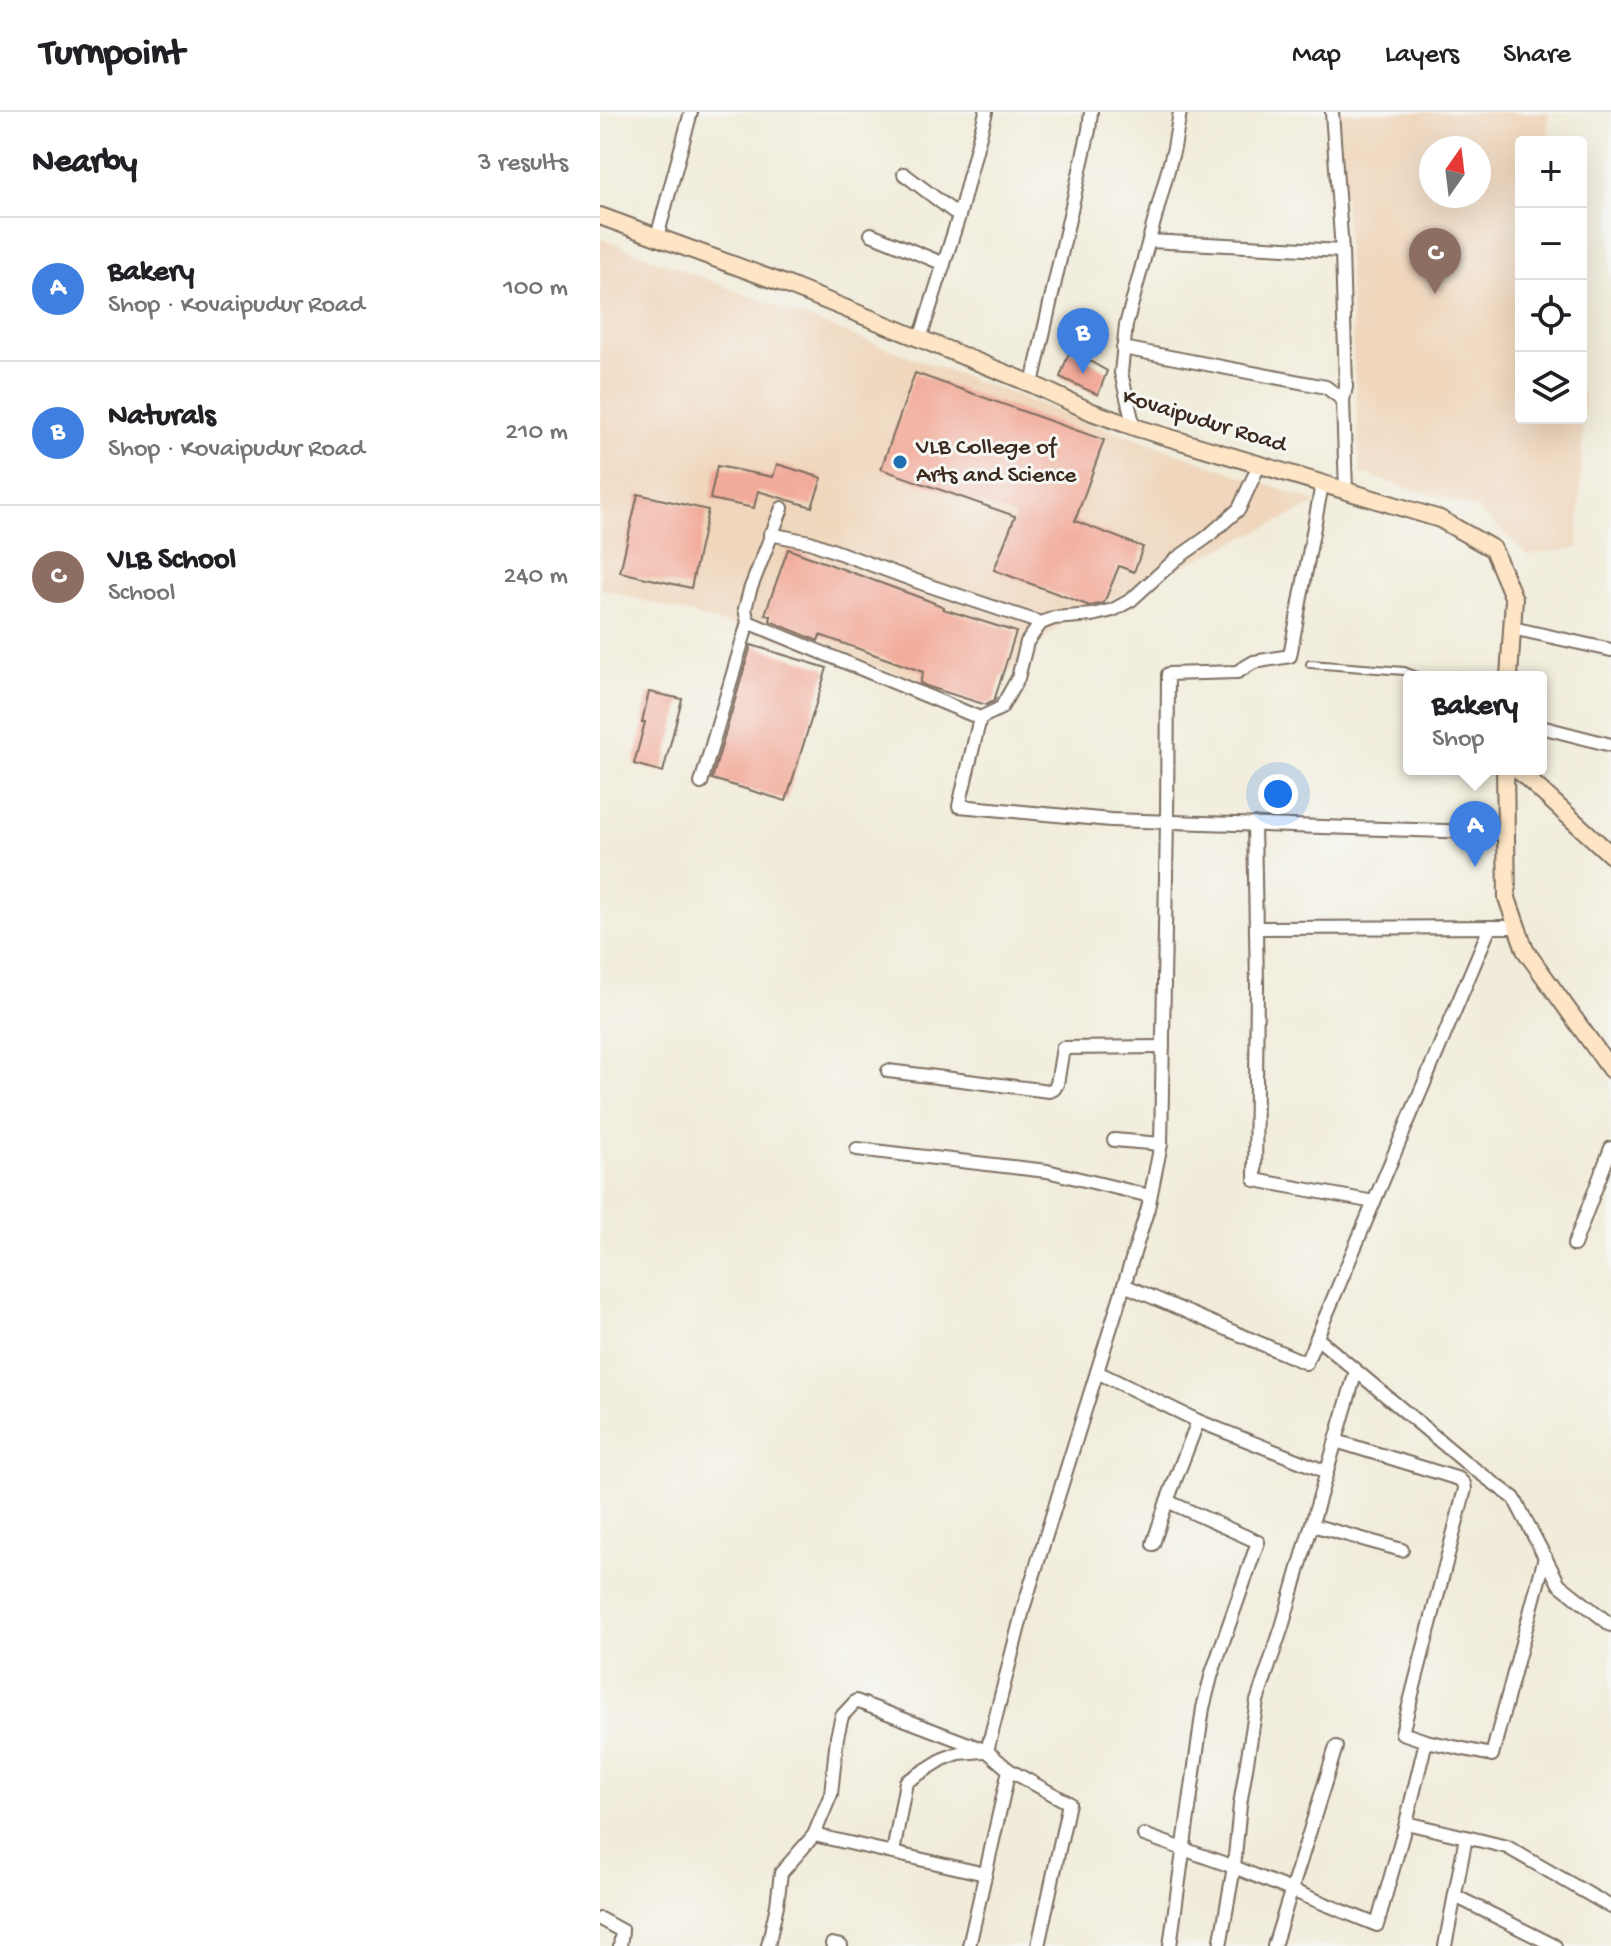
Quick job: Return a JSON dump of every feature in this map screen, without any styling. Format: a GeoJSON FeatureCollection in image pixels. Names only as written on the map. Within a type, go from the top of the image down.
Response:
{"type":"FeatureCollection","features":[{"type":"Feature","properties":{"kind":"main road","name":"Kovaipudur Road"},"geometry":{"type":"LineString","coordinates":[[600,216],[785,284],[1032,384],[1092,412],[1440,519],[1493,549],[1514,599],[1509,671]]}},
{"type":"Feature","properties":{"kind":"main road"},"geometry":{"type":"LineString","coordinates":[[1505,775],[1507,898],[1525,950],[1611,1070]]}},
{"type":"Feature","properties":{"kind":"main road"},"geometry":{"type":"LineString","coordinates":[[1524,775],[1611,855]]}},
{"type":"Feature","properties":{"kind":"street"},"geometry":{"type":"LineString","coordinates":[[657,237],[691,112]]}},
{"type":"Feature","properties":{"kind":"street"},"geometry":{"type":"LineString","coordinates":[[920,339],[959,216],[986,112]]}},
{"type":"Feature","properties":{"kind":"street"},"geometry":{"type":"LineString","coordinates":[[1032,384],[1091,112]]}},
{"type":"Feature","properties":{"kind":"street"},"geometry":{"type":"LineString","coordinates":[[1134,427],[1121,373],[1126,325],[1174,148],[1180,112]]}},
{"type":"Feature","properties":{"kind":"street"},"geometry":{"type":"LineString","coordinates":[[1332,112],[1342,251],[1346,491]]}},
{"type":"Feature","properties":{"kind":"street"},"geometry":{"type":"LineString","coordinates":[[904,174],[959,216]]}},
{"type":"Feature","properties":{"kind":"street"},"geometry":{"type":"LineString","coordinates":[[871,234],[944,264]]}},
{"type":"Feature","properties":{"kind":"street"},"geometry":{"type":"LineString","coordinates":[[1149,241],[1342,251]]}},
{"type":"Feature","properties":{"kind":"street"},"geometry":{"type":"LineString","coordinates":[[1123,348],[1326,387],[1343,400]]}},
{"type":"Feature","properties":{"kind":"street"},"geometry":{"type":"LineString","coordinates":[[748,622],[980,718],[1001,708],[1018,678],[1027,642],[1041,623],[1054,618],[1113,610],[1131,600],[1239,509],[1259,465]]}},
{"type":"Feature","properties":{"kind":"street"},"geometry":{"type":"LineString","coordinates":[[987,1751],[1024,1606],[1124,1285],[1150,1196],[1161,1144],[1168,674],[1237,672],[1254,662],[1290,656],[1322,484]]}},
{"type":"Feature","properties":{"kind":"street"},"geometry":{"type":"LineString","coordinates":[[701,783],[748,622],[745,609],[750,590],[782,508]]}},
{"type":"Feature","properties":{"kind":"street"},"geometry":{"type":"LineString","coordinates":[[770,534],[810,542],[1041,623]]}},
{"type":"Feature","properties":{"kind":"street"},"geometry":{"type":"LineString","coordinates":[[1512,628],[1611,650]]}},
{"type":"Feature","properties":{"kind":"street"},"geometry":{"type":"LineString","coordinates":[[980,718],[959,806],[1111,820],[1506,833]]}},
{"type":"Feature","properties":{"kind":"street"},"geometry":{"type":"LineString","coordinates":[[1547,729],[1611,745]]}},
{"type":"Feature","properties":{"kind":"street"},"geometry":{"type":"LineString","coordinates":[[1254,824],[1255,1180],[1374,1202]]}},
{"type":"Feature","properties":{"kind":"street"},"geometry":{"type":"LineString","coordinates":[[1124,1285],[1306,1363],[1490,927]]}},
{"type":"Feature","properties":{"kind":"street"},"geometry":{"type":"LineString","coordinates":[[1256,928],[1517,927]]}},
{"type":"Feature","properties":{"kind":"street"},"geometry":{"type":"LineString","coordinates":[[888,1071],[1049,1091],[1057,1084],[1063,1048],[1163,1047]]}},
{"type":"Feature","properties":{"kind":"street"},"geometry":{"type":"LineString","coordinates":[[1114,1140],[1161,1144]]}},
{"type":"Feature","properties":{"kind":"street"},"geometry":{"type":"LineString","coordinates":[[1574,1245],[1611,1148]]}},
{"type":"Feature","properties":{"kind":"street"},"geometry":{"type":"LineString","coordinates":[[857,1149],[1047,1171],[1150,1196]]}},
{"type":"Feature","properties":{"kind":"street"},"geometry":{"type":"LineString","coordinates":[[1317,1338],[1465,1462],[1514,1498],[1559,1584],[1611,1625]]}},
{"type":"Feature","properties":{"kind":"street"},"geometry":{"type":"LineString","coordinates":[[1220,1946],[1257,1701],[1282,1627],[1356,1371]]}},
{"type":"Feature","properties":{"kind":"street"},"geometry":{"type":"LineString","coordinates":[[1097,1372],[1198,1421],[1327,1472]]}},
{"type":"Feature","properties":{"kind":"street"},"geometry":{"type":"LineString","coordinates":[[1153,1544],[1198,1421]]}},
{"type":"Feature","properties":{"kind":"street"},"geometry":{"type":"LineString","coordinates":[[1336,1441],[1459,1479],[1464,1484],[1402,1733],[1492,1755],[1545,1557]]}},
{"type":"Feature","properties":{"kind":"street"},"geometry":{"type":"LineString","coordinates":[[1167,1501],[1258,1542],[1206,1696],[1170,1946]]}},
{"type":"Feature","properties":{"kind":"street"},"geometry":{"type":"LineString","coordinates":[[1312,1525],[1402,1550]]}},
{"type":"Feature","properties":{"kind":"street"},"geometry":{"type":"LineString","coordinates":[[768,1946],[781,1873],[814,1835],[831,1794],[842,1716],[856,1701],[987,1751],[1009,1770],[1069,1803],[1038,1946]]}},
{"type":"Feature","properties":{"kind":"street"},"geometry":{"type":"LineString","coordinates":[[1144,1835],[1234,1867],[1377,1925],[1426,1741]]}},
{"type":"Feature","properties":{"kind":"street"},"geometry":{"type":"LineString","coordinates":[[1274,1946],[1336,1747]]}},
{"type":"Feature","properties":{"kind":"street"},"geometry":{"type":"LineString","coordinates":[[893,1853],[906,1782],[943,1759],[959,1753],[987,1751]]}},
{"type":"Feature","properties":{"kind":"street"},"geometry":{"type":"LineString","coordinates":[[969,1946],[1009,1770]]}},
{"type":"Feature","properties":{"kind":"street"},"geometry":{"type":"LineString","coordinates":[[1406,1823],[1507,1847],[1611,1907]]}},
{"type":"Feature","properties":{"kind":"street"},"geometry":{"type":"LineString","coordinates":[[814,1835],[985,1874]]}},
{"type":"Feature","properties":{"kind":"street"},"geometry":{"type":"LineString","coordinates":[[1445,1946],[1466,1837]]}},
{"type":"Feature","properties":{"kind":"street"},"geometry":{"type":"LineString","coordinates":[[1455,1896],[1555,1946]]}},
{"type":"Feature","properties":{"kind":"street"},"geometry":{"type":"LineString","coordinates":[[600,1919],[622,1931],[620,1946]]}},
{"type":"Feature","properties":{"kind":"lane"},"geometry":{"type":"LineString","coordinates":[[1310,664],[1404,671]]}},
{"type":"Feature","properties":{"kind":"shaded area"},"geometry":{"type":"Polygon","coordinates":[[[1339,112],[1548,112],[1549,136],[1515,136],[1515,424],[1583,424],[1578,548],[1528,555],[1477,509],[1360,473],[1339,112]]]}},
{"type":"Feature","properties":{"kind":"shaded area","name":"VLB College of Arts and Science"},"geometry":{"type":"Polygon","coordinates":[[[600,238],[851,335],[1319,503],[1066,620],[1007,674],[971,694],[600,588],[600,238]]]}},
{"type":"Feature","properties":{"kind":"building"},"geometry":{"type":"Polygon","coordinates":[[[1070,350],[1107,371],[1098,395],[1060,377],[1070,350]]]}},
{"type":"Feature","properties":{"kind":"building"},"geometry":{"type":"Polygon","coordinates":[[[915,373],[1104,440],[1075,521],[1143,547],[1134,572],[1119,566],[1104,603],[1090,606],[994,570],[1015,516],[881,469],[915,373]]]}},
{"type":"Feature","properties":{"kind":"building"},"geometry":{"type":"Polygon","coordinates":[[[777,464],[822,478],[812,507],[758,491],[754,508],[710,499],[717,466],[773,477],[777,464]]]}},
{"type":"Feature","properties":{"kind":"building"},"geometry":{"type":"Polygon","coordinates":[[[638,494],[708,510],[691,588],[620,572],[638,494]]]}},
{"type":"Feature","properties":{"kind":"building"},"geometry":{"type":"Polygon","coordinates":[[[788,549],[927,600],[943,609],[1016,632],[994,701],[986,705],[926,686],[920,683],[923,672],[820,635],[818,641],[770,621],[771,616],[765,614],[788,549]]]}},
{"type":"Feature","properties":{"kind":"building"},"geometry":{"type":"Polygon","coordinates":[[[751,645],[827,668],[786,801],[712,779],[751,645]]]}},
{"type":"Feature","properties":{"kind":"building"},"geometry":{"type":"Polygon","coordinates":[[[649,692],[682,699],[663,772],[634,764],[649,692]]]}},
{"type":"Feature","properties":{"kind":"place","name":"VLB School"},"geometry":{"type":"Point","coordinates":[1435,294]}},
{"type":"Feature","properties":{"kind":"place","name":"Naturals"},"geometry":{"type":"Point","coordinates":[1083,374]}},
{"type":"Feature","properties":{"kind":"place","name":"VLB College of Arts and Science"},"geometry":{"type":"Point","coordinates":[900,462]}},
{"type":"Feature","properties":{"kind":"place","name":"Bakery"},"geometry":{"type":"Point","coordinates":[1475,867]}}]}
